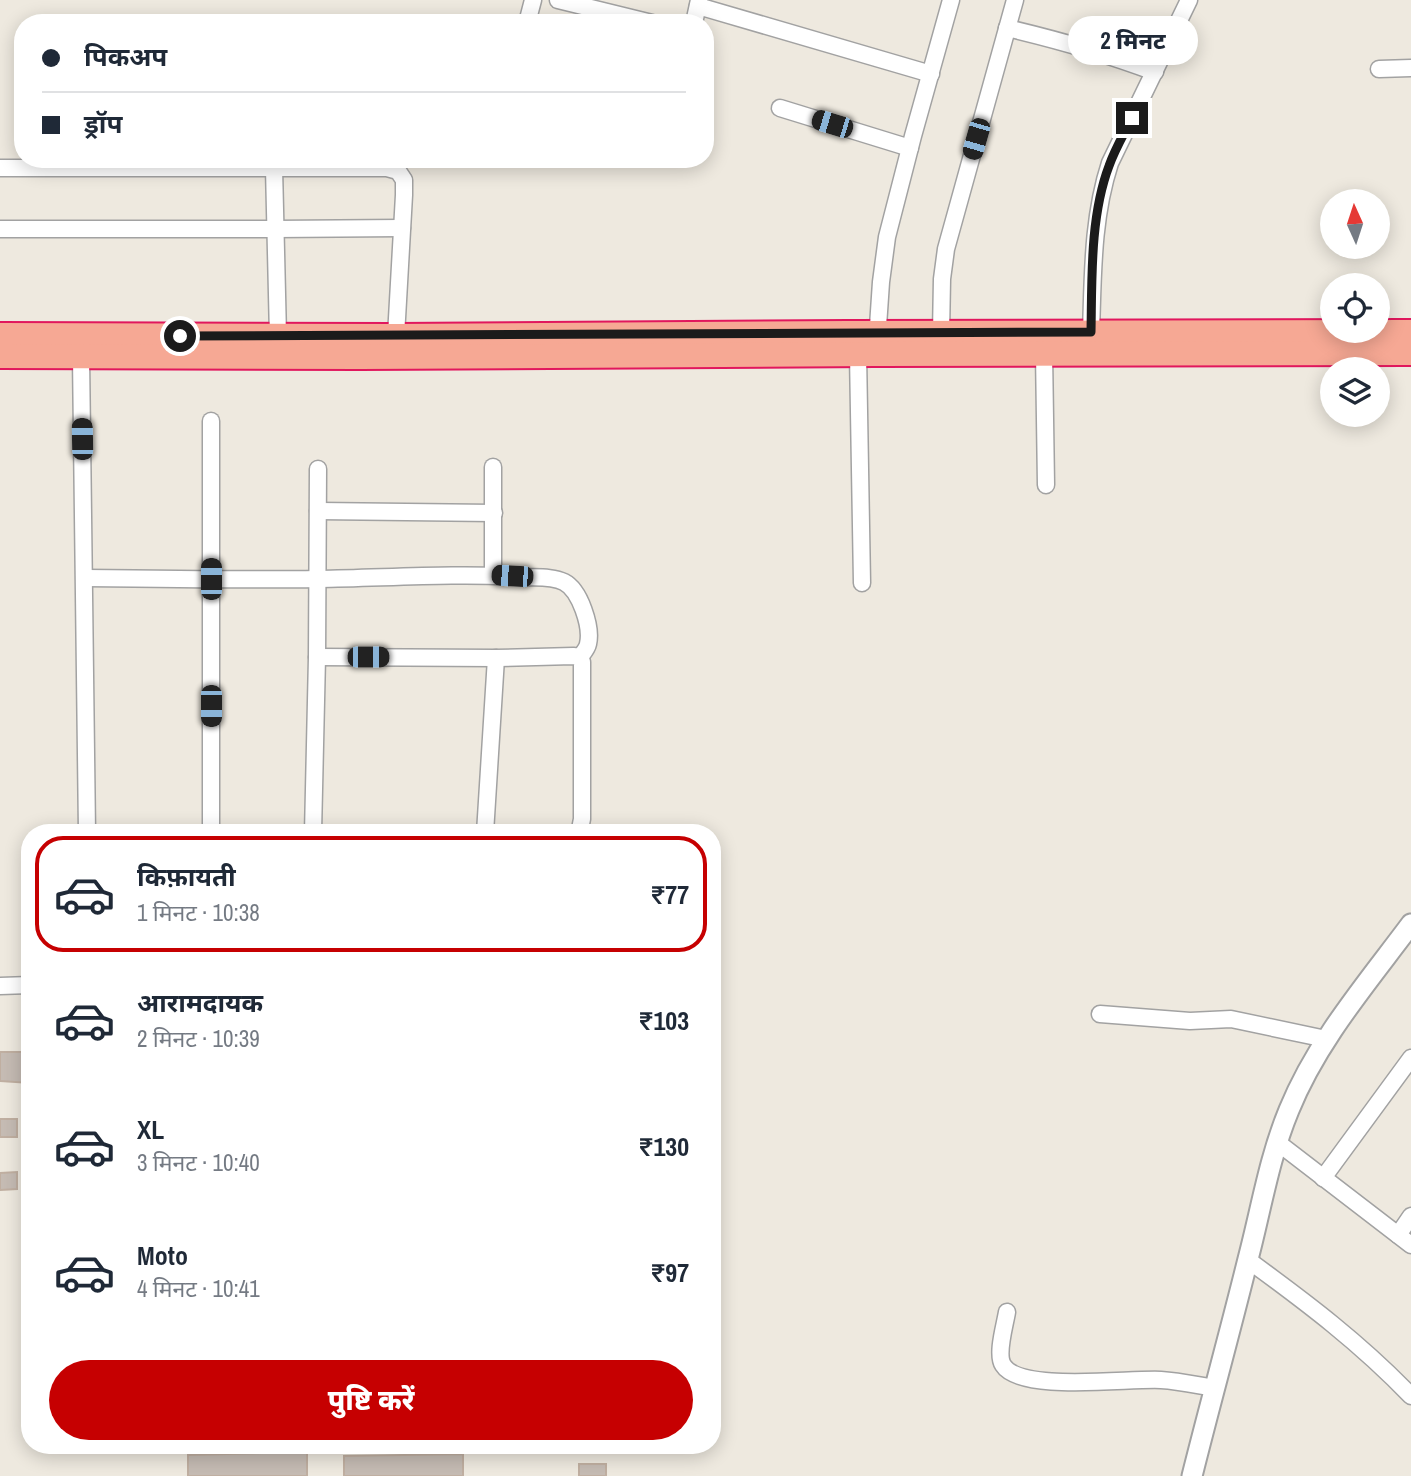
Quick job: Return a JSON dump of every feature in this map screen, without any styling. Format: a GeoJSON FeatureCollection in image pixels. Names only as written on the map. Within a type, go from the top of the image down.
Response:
{"type":"FeatureCollection","features":[{"type":"Feature","properties":{"kind":"highway"},"geometry":{"type":"LineString","coordinates":[[0,356],[360,357],[870,347],[941,333],[1411,332]]}},
{"type":"Feature","properties":{"kind":"highway"},"geometry":{"type":"LineString","coordinates":[[0,335],[396,336],[1044,353],[1411,353]]}},
{"type":"Feature","properties":{"kind":"street"},"geometry":{"type":"LineString","coordinates":[[558,0],[615,14]]}},
{"type":"Feature","properties":{"kind":"street"},"geometry":{"type":"LineString","coordinates":[[862,583],[870,347],[887,237],[951,0]]}},
{"type":"Feature","properties":{"kind":"street"},"geometry":{"type":"LineString","coordinates":[[941,333],[942,279],[946,249],[1015,0]]}},
{"type":"Feature","properties":{"kind":"street"},"geometry":{"type":"LineString","coordinates":[[1091,332],[1096,230],[1101,192],[1110,163],[1189,0]]}},
{"type":"Feature","properties":{"kind":"street"},"geometry":{"type":"LineString","coordinates":[[699,3],[930,75]]}},
{"type":"Feature","properties":{"kind":"street"},"geometry":{"type":"LineString","coordinates":[[1007,28],[1064,42],[1155,72]]}},
{"type":"Feature","properties":{"kind":"street"},"geometry":{"type":"LineString","coordinates":[[1379,69],[1411,68]]}},
{"type":"Feature","properties":{"kind":"street"},"geometry":{"type":"LineString","coordinates":[[780,108],[910,148]]}},
{"type":"Feature","properties":{"kind":"street"},"geometry":{"type":"LineString","coordinates":[[0,168],[387,168],[398,171],[404,180],[396,336]]}},
{"type":"Feature","properties":{"kind":"street"},"geometry":{"type":"LineString","coordinates":[[274,168],[278,336]]}},
{"type":"Feature","properties":{"kind":"street"},"geometry":{"type":"LineString","coordinates":[[0,229],[402,228]]}},
{"type":"Feature","properties":{"kind":"street"},"geometry":{"type":"LineString","coordinates":[[1044,353],[1046,485]]}},
{"type":"Feature","properties":{"kind":"street"},"geometry":{"type":"LineString","coordinates":[[81,357],[87,824]]}},
{"type":"Feature","properties":{"kind":"street"},"geometry":{"type":"LineString","coordinates":[[211,421],[211,824]]}},
{"type":"Feature","properties":{"kind":"street"},"geometry":{"type":"LineString","coordinates":[[493,575],[494,467]]}},
{"type":"Feature","properties":{"kind":"street"},"geometry":{"type":"LineString","coordinates":[[313,824],[318,469]]}},
{"type":"Feature","properties":{"kind":"street"},"geometry":{"type":"LineString","coordinates":[[318,511],[494,513]]}},
{"type":"Feature","properties":{"kind":"street"},"geometry":{"type":"LineString","coordinates":[[85,578],[318,579],[493,575],[549,579],[564,582],[570,587],[583,610],[589,628],[588,647],[580,657]]}},
{"type":"Feature","properties":{"kind":"street"},"geometry":{"type":"LineString","coordinates":[[317,657],[580,657]]}},
{"type":"Feature","properties":{"kind":"street"},"geometry":{"type":"LineString","coordinates":[[580,657],[581,824]]}},
{"type":"Feature","properties":{"kind":"street"},"geometry":{"type":"LineString","coordinates":[[486,824],[496,658]]}},
{"type":"Feature","properties":{"kind":"street"},"geometry":{"type":"LineString","coordinates":[[1192,1476],[1268,1175],[1288,1111],[1326,1039],[1411,924]]}},
{"type":"Feature","properties":{"kind":"street"},"geometry":{"type":"LineString","coordinates":[[0,986],[21,985]]}},
{"type":"Feature","properties":{"kind":"street"},"geometry":{"type":"LineString","coordinates":[[1100,1014],[1190,1021],[1231,1019],[1326,1039]]}},
{"type":"Feature","properties":{"kind":"street"},"geometry":{"type":"LineString","coordinates":[[1323,1178],[1409,1064]]}},
{"type":"Feature","properties":{"kind":"street"},"geometry":{"type":"LineString","coordinates":[[1277,1142],[1404,1240],[1411,1216]]}},
{"type":"Feature","properties":{"kind":"street"},"geometry":{"type":"LineString","coordinates":[[1248,1260],[1346,1334],[1411,1396]]}},
{"type":"Feature","properties":{"kind":"street"},"geometry":{"type":"LineString","coordinates":[[1007,1312],[1000,1359],[1013,1374],[1021,1377],[1063,1382],[1164,1380],[1214,1388]]}},
{"type":"Feature","properties":{"kind":"building"},"geometry":{"type":"Polygon","coordinates":[[[0,1052],[21,1052],[21,1082],[0,1081],[0,1052]]]}},
{"type":"Feature","properties":{"kind":"building"},"geometry":{"type":"Polygon","coordinates":[[[0,1119],[17,1119],[17,1137],[0,1137],[0,1119]]]}},
{"type":"Feature","properties":{"kind":"building"},"geometry":{"type":"Polygon","coordinates":[[[17,1172],[17,1189],[0,1190],[0,1173],[17,1172]]]}},
{"type":"Feature","properties":{"kind":"building"},"geometry":{"type":"Polygon","coordinates":[[[307,1454],[307,1476],[188,1476],[188,1455],[307,1454]]]}},
{"type":"Feature","properties":{"kind":"building"},"geometry":{"type":"Polygon","coordinates":[[[463,1454],[463,1476],[344,1476],[344,1456],[463,1454]]]}},
{"type":"Feature","properties":{"kind":"building"},"geometry":{"type":"Polygon","coordinates":[[[579,1464],[606,1464],[606,1476],[579,1476],[579,1464]]]}},
{"type":"Feature","properties":{"kind":"route"},"geometry":{"type":"LineString","coordinates":[[180,336],[1091,332],[1096,230],[1101,192],[1110,163],[1132,118]]}}]}
